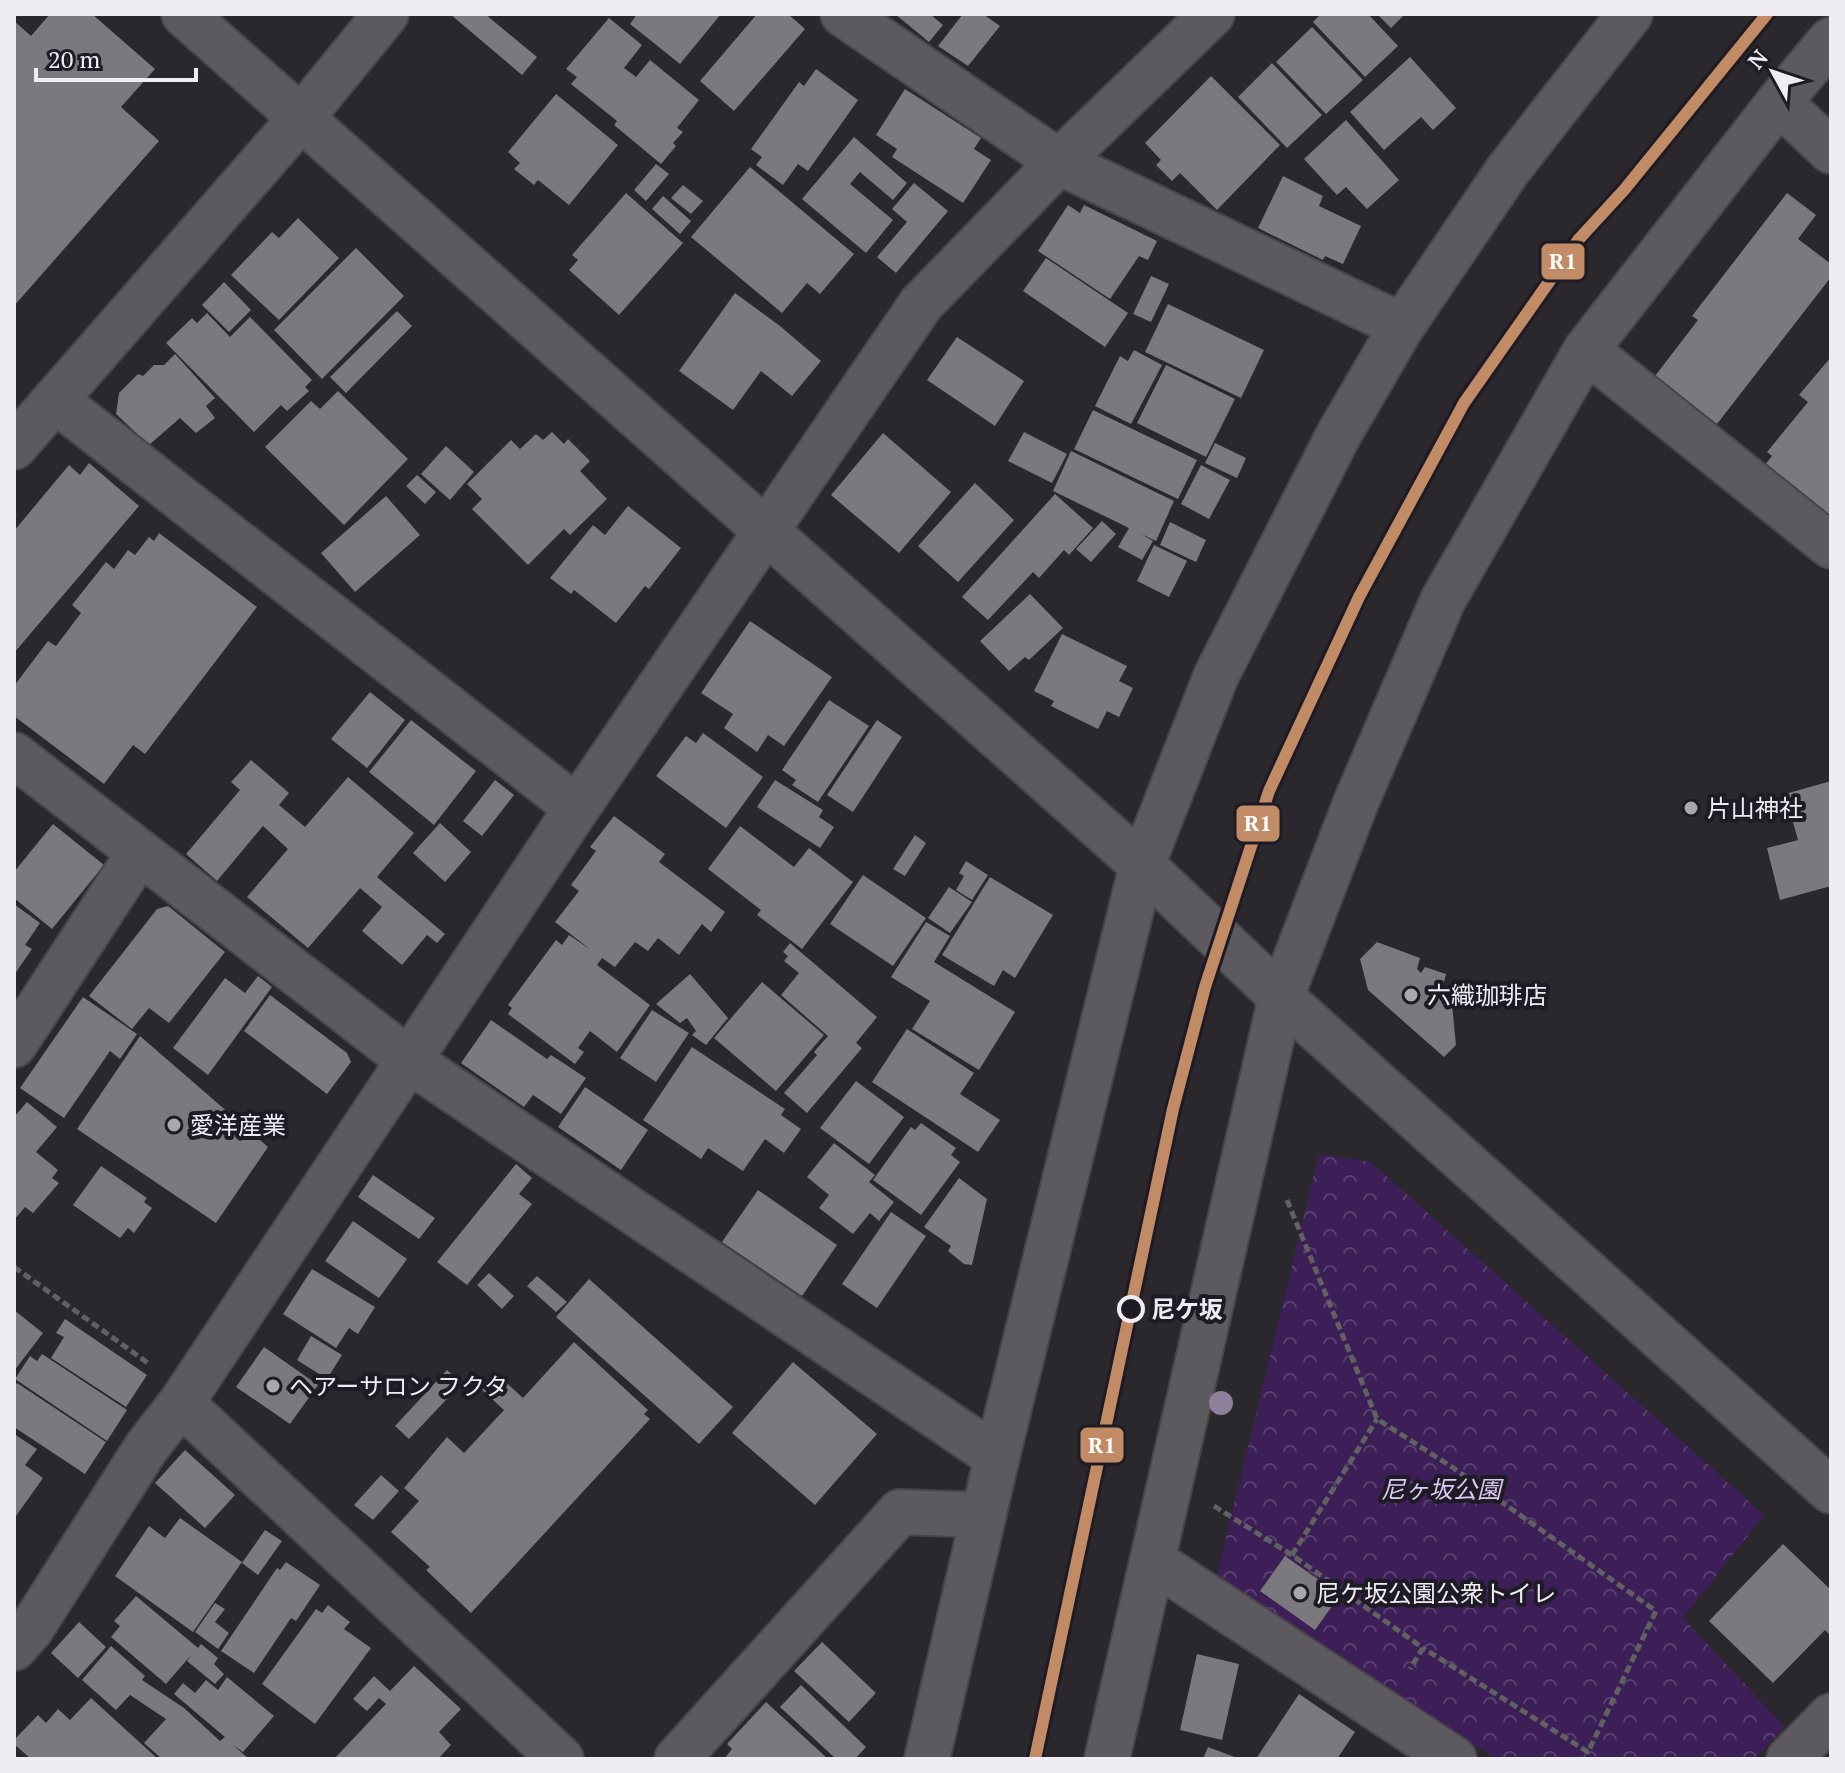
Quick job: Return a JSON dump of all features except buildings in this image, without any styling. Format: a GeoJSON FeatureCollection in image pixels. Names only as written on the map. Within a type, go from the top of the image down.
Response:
{"type":"FeatureCollection","features":[{"type":"Feature","properties":{"kind":"street"},"geometry":{"type":"LineString","coordinates":[[184,14],[1142,865],[1281,997],[1831,1491]]}},
{"type":"Feature","properties":{"kind":"street"},"geometry":{"type":"LineString","coordinates":[[14,447],[301,118],[386,14]]}},
{"type":"Feature","properties":{"kind":"street"},"geometry":{"type":"LineString","coordinates":[[843,14],[1059,162],[1402,326]]}},
{"type":"Feature","properties":{"kind":"street"},"geometry":{"type":"LineString","coordinates":[[14,1648],[31,1629],[146,1448],[184,1397],[577,808],[921,304],[1059,162],[1212,14]]}},
{"type":"Feature","properties":{"kind":"street"},"geometry":{"type":"LineString","coordinates":[[927,1759],[997,1457],[1142,865],[1216,676],[1339,434],[1402,326],[1508,170],[1630,14]]}},
{"type":"Feature","properties":{"kind":"street"},"geometry":{"type":"LineString","coordinates":[[1107,1759],[1281,997],[1356,802],[1443,600],[1586,350],[1831,40]]}},
{"type":"Feature","properties":{"kind":"street"},"geometry":{"type":"LineString","coordinates":[[1779,102],[1831,151]]}},
{"type":"Feature","properties":{"kind":"street"},"geometry":{"type":"LineString","coordinates":[[1586,350],[1831,546]]}},
{"type":"Feature","properties":{"kind":"street"},"geometry":{"type":"LineString","coordinates":[[55,400],[577,808]]}},
{"type":"Feature","properties":{"kind":"street"},"geometry":{"type":"LineString","coordinates":[[14,755],[410,1061],[997,1457]]}},
{"type":"Feature","properties":{"kind":"street"},"geometry":{"type":"LineString","coordinates":[[14,1045],[140,852]]}},
{"type":"Feature","properties":{"kind":"street"},"geometry":{"type":"LineString","coordinates":[[184,1397],[561,1759]]}},
{"type":"Feature","properties":{"kind":"street"},"geometry":{"type":"LineString","coordinates":[[677,1759],[900,1512],[984,1515]]}},
{"type":"Feature","properties":{"kind":"street"},"geometry":{"type":"LineString","coordinates":[[1153,1561],[1454,1759]]}},
{"type":"Feature","properties":{"kind":"street"},"geometry":{"type":"LineString","coordinates":[[1789,1759],[1831,1716]]}},
{"type":"Feature","properties":{"kind":"path"},"geometry":{"type":"LineString","coordinates":[[1170,1478],[1292,1555],[1423,1648],[1588,1752],[1656,1611],[1452,1467],[1377,1419],[1283,1188]]}},
{"type":"Feature","properties":{"kind":"path"},"geometry":{"type":"LineString","coordinates":[[14,1267],[184,1397]]}},
{"type":"Feature","properties":{"kind":"path"},"geometry":{"type":"LineString","coordinates":[[1292,1555],[1377,1419]]}},
{"type":"Feature","properties":{"kind":"path"},"geometry":{"type":"LineString","coordinates":[[1383,1711],[1423,1648]]}},
{"type":"Feature","properties":{"kind":"green space","name":"尼ヶ坂公園"},"geometry":{"type":"Polygon","coordinates":[[[1319,1154],[1371,1162],[1764,1515],[1683,1618],[1785,1727],[1755,1759],[1496,1759],[1217,1575],[1319,1154]]]}},
{"type":"Feature","properties":{"kind":"transit line","name":"R1"},"geometry":{"type":"LineString","coordinates":[[1035,1759],[1173,1109],[1205,987],[1269,791],[1359,597],[1464,403],[1579,239],[1624,190],[1767,14]]}},
{"type":"Feature","properties":{"kind":"place","name":"片山神社"},"geometry":{"type":"Point","coordinates":[1691,808]}},
{"type":"Feature","properties":{"kind":"place","name":"六織珈琲店"},"geometry":{"type":"Point","coordinates":[1411,995]}},
{"type":"Feature","properties":{"kind":"place","name":"愛洋産業"},"geometry":{"type":"Point","coordinates":[174,1125]}},
{"type":"Feature","properties":{"kind":"place","name":"尼ケ坂"},"geometry":{"type":"Point","coordinates":[1131,1309]}},
{"type":"Feature","properties":{"kind":"place","name":"ヘアーサロン フクタ"},"geometry":{"type":"Point","coordinates":[273,1386]}},
{"type":"Feature","properties":{"kind":"place","name":"尼ケ坂公園公衆トイレ"},"geometry":{"type":"Point","coordinates":[1300,1593]}}]}
